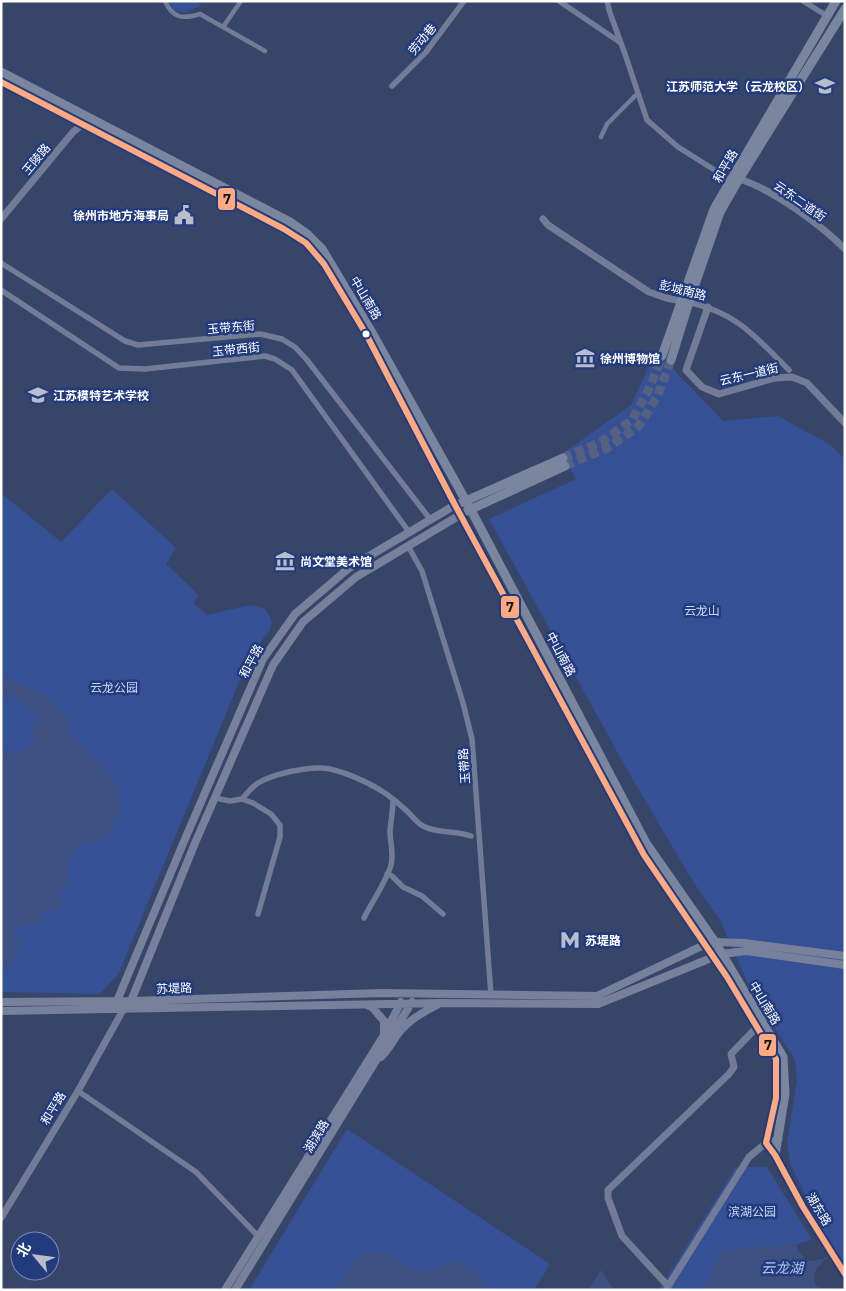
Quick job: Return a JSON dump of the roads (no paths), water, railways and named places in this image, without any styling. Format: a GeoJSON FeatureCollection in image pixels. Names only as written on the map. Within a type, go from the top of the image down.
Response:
{"type":"FeatureCollection","features":[{"type":"Feature","properties":{"kind":"main road","name":"和平路"},"geometry":{"type":"LineString","coordinates":[[662,356],[734,180],[836,1]]}},
{"type":"Feature","properties":{"kind":"main road","name":"和平路"},"geometry":{"type":"LineString","coordinates":[[734,180],[845,9]]}},
{"type":"Feature","properties":{"kind":"main road","name":"中山南路"},"geometry":{"type":"LineString","coordinates":[[1,72],[284,229],[306,244],[324,264],[366,334],[460,515],[644,855],[710,943]]}},
{"type":"Feature","properties":{"kind":"main road","name":"中山南路"},"geometry":{"type":"LineString","coordinates":[[1,82],[86,120],[290,222],[307,234],[322,249],[466,501],[646,843],[710,943],[776,1058],[776,1098],[766,1143]]}},
{"type":"Feature","properties":{"kind":"main road","name":"和平路"},"geometry":{"type":"LineString","coordinates":[[672,360],[686,301]]}},
{"type":"Feature","properties":{"kind":"main road","name":"和平路"},"geometry":{"type":"LineString","coordinates":[[117,1001],[263,659],[295,614],[349,568],[430,519],[455,505],[564,462],[460,515],[356,577],[303,622],[273,665],[215,798],[131,1001],[123,1010]]}},
{"type":"Feature","properties":{"kind":"main road","name":"苏堤路"},"geometry":{"type":"LineString","coordinates":[[1,1002],[131,1001],[382,993],[597,996],[710,943],[744,943],[845,956]]}},
{"type":"Feature","properties":{"kind":"main road","name":"苏堤路"},"geometry":{"type":"LineString","coordinates":[[1,1011],[440,1003],[598,1004],[717,956],[746,951],[845,964]]}},
{"type":"Feature","properties":{"kind":"main road","name":"中山南路"},"geometry":{"type":"LineString","coordinates":[[717,956],[783,1057],[785,1094],[775,1155]]}},
{"type":"Feature","properties":{"kind":"main road","name":"湖滨路"},"geometry":{"type":"LineString","coordinates":[[226,1290],[384,1035],[405,994]]}},
{"type":"Feature","properties":{"kind":"main road","name":"湖滨路"},"geometry":{"type":"LineString","coordinates":[[235,1290],[416,994]]}},
{"type":"Feature","properties":{"kind":"main road"},"geometry":{"type":"LineString","coordinates":[[117,1001],[123,1010]]}},
{"type":"Feature","properties":{"kind":"main road"},"geometry":{"type":"LineString","coordinates":[[372,1066],[388,1051],[403,1028],[423,1012],[440,1003]]}},
{"type":"Feature","properties":{"kind":"main road"},"geometry":{"type":"LineString","coordinates":[[365,1004],[372,1007],[384,1021],[384,1035]]}},
{"type":"Feature","properties":{"kind":"main road"},"geometry":{"type":"LineString","coordinates":[[766,1143],[775,1155]]}},
{"type":"Feature","properties":{"kind":"street"},"geometry":{"type":"LineString","coordinates":[[165,1],[169,10],[174,14],[190,17],[200,14],[265,51]]}},
{"type":"Feature","properties":{"kind":"street"},"geometry":{"type":"LineString","coordinates":[[223,27],[241,1]]}},
{"type":"Feature","properties":{"kind":"street","name":"劳动巷"},"geometry":{"type":"LineString","coordinates":[[392,86],[426,52],[464,1]]}},
{"type":"Feature","properties":{"kind":"street"},"geometry":{"type":"LineString","coordinates":[[559,1],[622,44]]}},
{"type":"Feature","properties":{"kind":"street"},"geometry":{"type":"LineString","coordinates":[[607,1],[647,120],[678,147],[734,180]]}},
{"type":"Feature","properties":{"kind":"street"},"geometry":{"type":"LineString","coordinates":[[803,1],[827,16]]}},
{"type":"Feature","properties":{"kind":"street"},"geometry":{"type":"LineString","coordinates":[[601,137],[607,124],[638,93]]}},
{"type":"Feature","properties":{"kind":"street","name":"王陵路"},"geometry":{"type":"LineString","coordinates":[[1,219],[73,132],[86,120]]}},
{"type":"Feature","properties":{"kind":"street","name":"云东二道街"},"geometry":{"type":"LineString","coordinates":[[734,180],[754,183],[785,202],[836,239],[845,249]]}},
{"type":"Feature","properties":{"kind":"street","name":"彭城南路"},"geometry":{"type":"LineString","coordinates":[[543,219],[548,225],[649,292],[666,298],[708,307],[746,327],[789,370]]}},
{"type":"Feature","properties":{"kind":"street","name":"玉带东街"},"geometry":{"type":"LineString","coordinates":[[1,264],[125,341],[138,346],[260,334],[282,339],[295,347],[307,360],[430,519]]}},
{"type":"Feature","properties":{"kind":"street","name":"玉带西街"},"geometry":{"type":"LineString","coordinates":[[1,290],[119,368],[145,369],[265,356],[284,364],[292,370],[409,532]]}},
{"type":"Feature","properties":{"kind":"street","name":"云东一道街"},"geometry":{"type":"LineString","coordinates":[[708,307],[686,370],[702,386],[719,394],[775,378],[792,377],[807,383],[845,423]]}},
{"type":"Feature","properties":{"kind":"street","name":"玉带路"},"geometry":{"type":"LineString","coordinates":[[408,546],[422,570],[472,738],[494,995]]}},
{"type":"Feature","properties":{"kind":"street"},"geometry":{"type":"LineString","coordinates":[[215,798],[230,801],[242,799],[266,778],[295,771],[320,768],[352,776],[372,785],[423,826],[434,831],[455,831],[471,836]]}},
{"type":"Feature","properties":{"kind":"street"},"geometry":{"type":"LineString","coordinates":[[242,799],[271,814],[280,825],[280,837],[258,914]]}},
{"type":"Feature","properties":{"kind":"street"},"geometry":{"type":"LineString","coordinates":[[364,918],[391,865],[390,844],[393,800]]}},
{"type":"Feature","properties":{"kind":"street"},"geometry":{"type":"LineString","coordinates":[[387,874],[392,876],[403,887],[422,896],[443,914]]}},
{"type":"Feature","properties":{"kind":"street","name":"和平路"},"geometry":{"type":"LineString","coordinates":[[1,1218],[78,1091],[123,1010]]}},
{"type":"Feature","properties":{"kind":"street"},"geometry":{"type":"LineString","coordinates":[[757,1027],[731,1054],[734,1067],[729,1074],[608,1190],[608,1198],[622,1236],[667,1288],[749,1157],[766,1143],[778,1140]]}},
{"type":"Feature","properties":{"kind":"street"},"geometry":{"type":"LineString","coordinates":[[78,1091],[196,1172],[258,1236]]}},
{"type":"Feature","properties":{"kind":"street","name":"湖东路"},"geometry":{"type":"LineString","coordinates":[[775,1155],[803,1207],[845,1274]]}},
{"type":"Feature","properties":{"kind":"water","name":"云龙公园"},"geometry":{"type":"Polygon","coordinates":[[[1,677],[47,696],[68,717],[70,735],[73,740],[103,764],[102,772],[107,775],[111,773],[119,794],[120,809],[116,822],[105,836],[99,841],[81,845],[66,860],[70,887],[60,889],[62,909],[42,912],[43,922],[13,928],[15,938],[20,938],[19,948],[9,964],[1,970],[1,748],[9,755],[33,744],[36,739],[30,728],[39,720],[17,699],[12,696],[1,697],[1,677]]]}},
{"type":"Feature","properties":{"kind":"water","name":"云龙湖"},"geometry":{"type":"Polygon","coordinates":[[[797,1244],[797,1249],[807,1261],[820,1259],[823,1263],[817,1268],[814,1276],[816,1286],[824,1290],[703,1290],[717,1261],[717,1254],[724,1251],[797,1244]]]}},
{"type":"Feature","properties":{"kind":"water"},"geometry":{"type":"Polygon","coordinates":[[[375,1251],[379,1253],[384,1252],[403,1265],[424,1272],[439,1268],[448,1260],[460,1262],[469,1270],[479,1273],[484,1290],[335,1290],[356,1259],[363,1254],[375,1251]]]}},
{"type":"Feature","properties":{"kind":"water"},"geometry":{"type":"Polygon","coordinates":[[[601,1270],[614,1290],[588,1290],[601,1270]]]}},
{"type":"Feature","properties":{"kind":"waterway"},"geometry":{"type":"LineString","coordinates":[[834,1254],[845,1248]]}},
{"type":"Feature","properties":{"kind":"waterway"},"geometry":{"type":"LineString","coordinates":[[821,1261],[830,1256]]}},
{"type":"Feature","properties":{"kind":"tunnel"},"geometry":{"type":"LineString","coordinates":[[563,458],[601,442],[632,420],[649,389],[662,356]]}},
{"type":"Feature","properties":{"kind":"tunnel"},"geometry":{"type":"LineString","coordinates":[[565,466],[607,448],[639,426],[658,395],[671,360]]}},
{"type":"Feature","properties":{"kind":"place","name":"江苏师范大学（云龙校区）"},"geometry":{"type":"Point","coordinates":[825,86]}},
{"type":"Feature","properties":{"kind":"place","name":"徐州市地方海事局"},"geometry":{"type":"Point","coordinates":[184,215]}},
{"type":"Feature","properties":{"kind":"place","name":"徐州博物馆"},"geometry":{"type":"Point","coordinates":[585,358]}},
{"type":"Feature","properties":{"kind":"place","name":"江苏模特艺术学校"},"geometry":{"type":"Point","coordinates":[38,395]}},
{"type":"Feature","properties":{"kind":"place","name":"尚文堂美术馆"},"geometry":{"type":"Point","coordinates":[285,561]}},
{"type":"Feature","properties":{"kind":"place","name":"苏堤路"},"geometry":{"type":"Point","coordinates":[570,940]}},
{"type":"Feature","properties":{"kind":"park label","name":"云龙山"},"geometry":{"type":"Point","coordinates":[702,610]}},
{"type":"Feature","properties":{"kind":"park label","name":"滨湖公园"},"geometry":{"type":"Point","coordinates":[752,1211]}}]}
